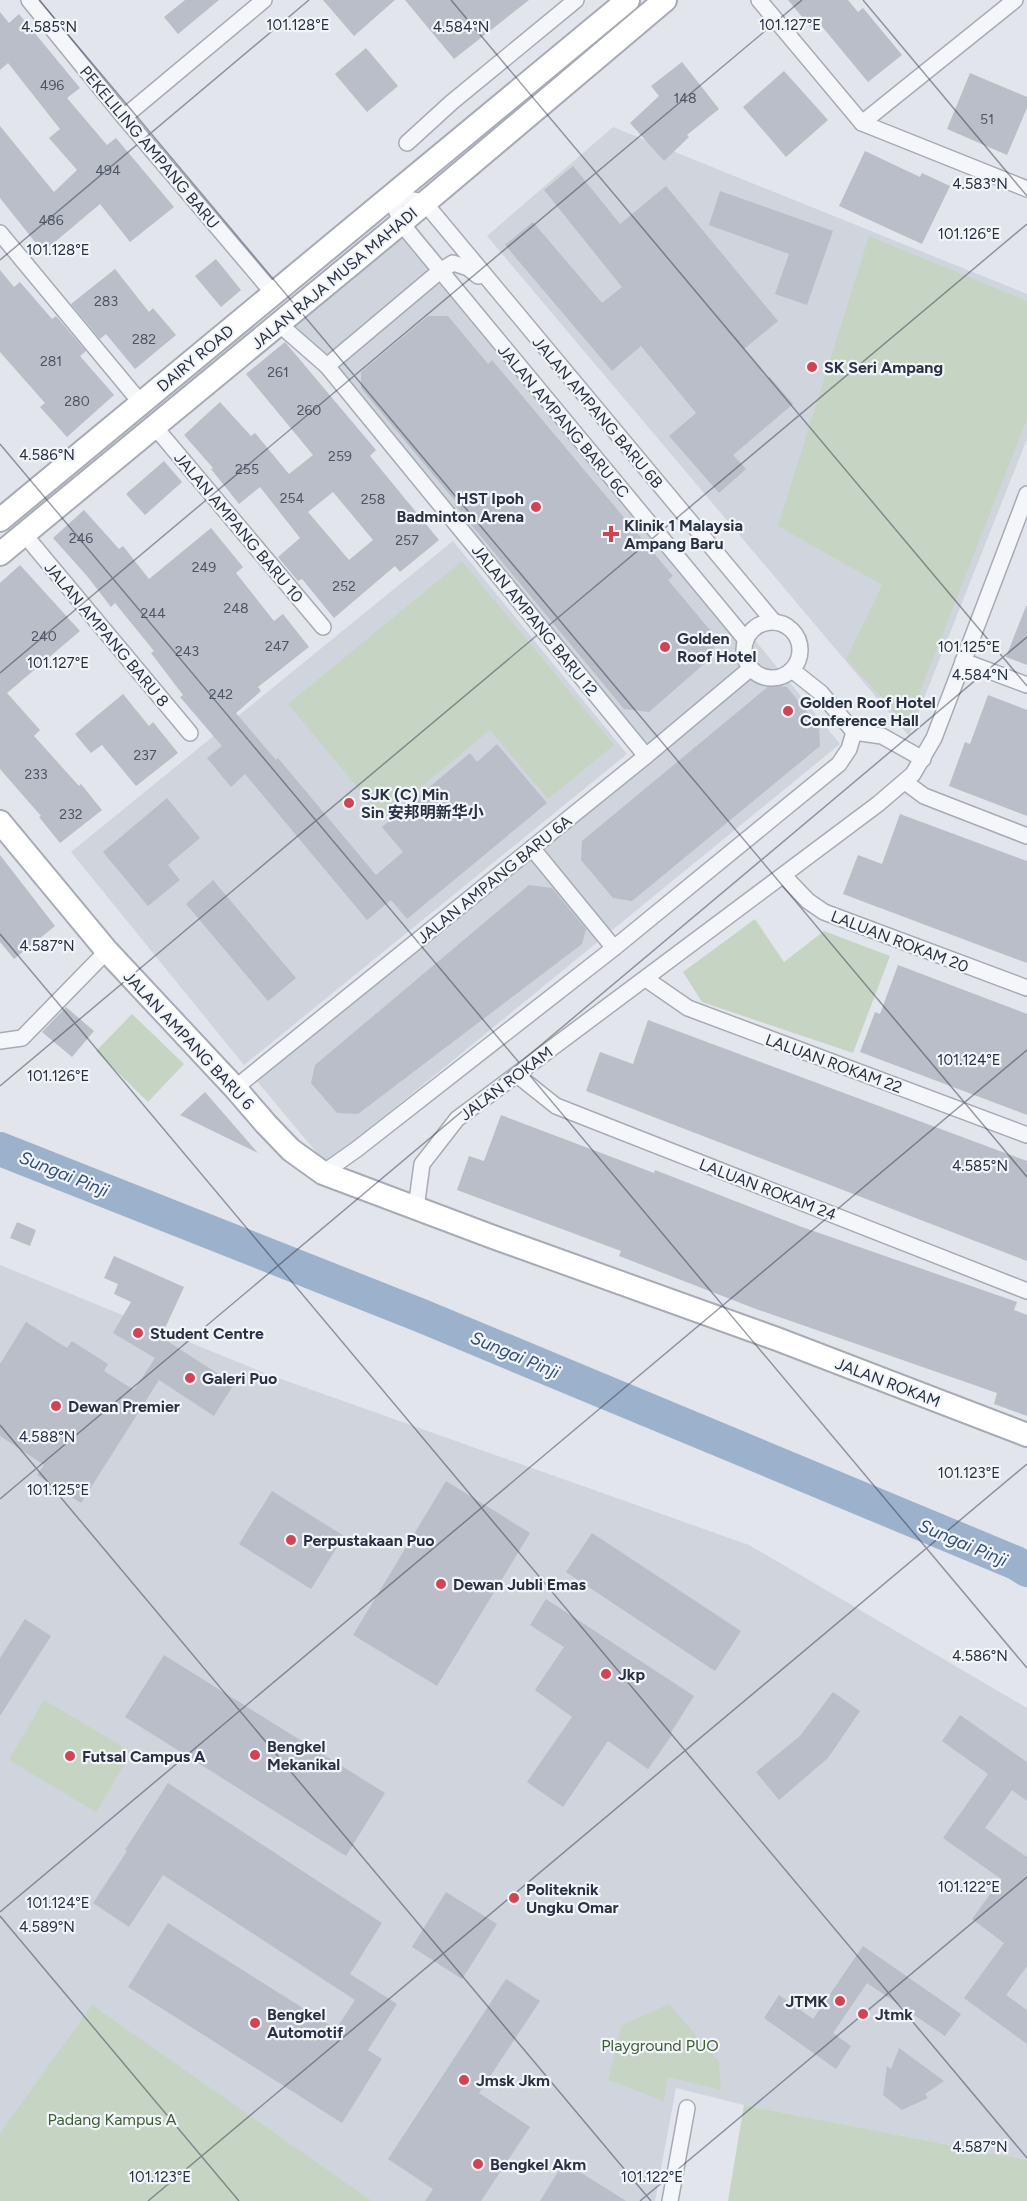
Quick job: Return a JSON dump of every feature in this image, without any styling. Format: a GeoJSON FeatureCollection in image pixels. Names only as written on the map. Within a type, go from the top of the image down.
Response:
{"type":"FeatureCollection","features":[{"type":"Feature","properties":{"kind":"main road","name":"JALAN RAJA MUSA MAHADI"},"geometry":{"type":"LineString","coordinates":[[391,196],[628,0]]}},
{"type":"Feature","properties":{"kind":"main road","name":"JALAN RAJA MUSA MAHADI"},"geometry":{"type":"LineString","coordinates":[[0,554],[401,224],[424,202],[665,0]]}},
{"type":"Feature","properties":{"kind":"main road","name":"DAIRY ROAD"},"geometry":{"type":"LineString","coordinates":[[2,514],[141,403],[391,196]]}},
{"type":"Feature","properties":{"kind":"main road","name":"JALAN AMPANG BARU 6"},"geometry":{"type":"LineString","coordinates":[[0,822],[107,951],[291,1150],[323,1173],[416,1208]]}},
{"type":"Feature","properties":{"kind":"main road","name":"JALAN ROKAM"},"geometry":{"type":"LineString","coordinates":[[416,1208],[777,1339],[1027,1435]]}},
{"type":"Feature","properties":{"kind":"street","name":"PEKELILING AMPANG BARU"},"geometry":{"type":"LineString","coordinates":[[29,0],[124,117],[273,292]]}},
{"type":"Feature","properties":{"kind":"street"},"geometry":{"type":"LineString","coordinates":[[124,117],[264,0]]}},
{"type":"Feature","properties":{"kind":"street"},"geometry":{"type":"LineString","coordinates":[[407,143],[452,102],[576,0]]}},
{"type":"Feature","properties":{"kind":"street"},"geometry":{"type":"LineString","coordinates":[[759,0],[862,123],[1027,189]]}},
{"type":"Feature","properties":{"kind":"street"},"geometry":{"type":"LineString","coordinates":[[862,123],[1015,0]]}},
{"type":"Feature","properties":{"kind":"street"},"geometry":{"type":"LineString","coordinates":[[391,196],[424,202]]}},
{"type":"Feature","properties":{"kind":"street","name":"JALAN AMPANG BARU 6C"},"geometry":{"type":"LineString","coordinates":[[391,196],[401,224],[746,640]]}},
{"type":"Feature","properties":{"kind":"street","name":"JALAN AMPANG BARU 6B"},"geometry":{"type":"LineString","coordinates":[[424,202],[774,622]]}},
{"type":"Feature","properties":{"kind":"street"},"geometry":{"type":"LineString","coordinates":[[0,233],[141,403]]}},
{"type":"Feature","properties":{"kind":"street"},"geometry":{"type":"LineString","coordinates":[[327,366],[440,271],[453,263],[468,268],[512,308]]}},
{"type":"Feature","properties":{"kind":"street","name":"JALAN AMPANG BARU 12"},"geometry":{"type":"LineString","coordinates":[[279,324],[327,366],[646,756]]}},
{"type":"Feature","properties":{"kind":"street","name":"JALAN AMPANG BARU 10"},"geometry":{"type":"LineString","coordinates":[[155,427],[323,627]]}},
{"type":"Feature","properties":{"kind":"street","name":"JALAN ROKAM"},"geometry":{"type":"LineString","coordinates":[[416,1208],[422,1164],[457,1119],[784,876],[905,782],[923,759],[934,738],[1027,494]]}},
{"type":"Feature","properties":{"kind":"street"},"geometry":{"type":"LineString","coordinates":[[1012,532],[1027,538]]}},
{"type":"Feature","properties":{"kind":"street","name":"JALAN AMPANG BARU 8"},"geometry":{"type":"LineString","coordinates":[[24,534],[190,733]]}},
{"type":"Feature","properties":{"kind":"street"},"geometry":{"type":"LineString","coordinates":[[774,622],[790,629],[796,636],[800,645],[797,662],[792,670],[776,677],[759,674],[752,668],[745,655],[746,640],[757,626],[774,622]]}},
{"type":"Feature","properties":{"kind":"street"},"geometry":{"type":"LineString","coordinates":[[963,661],[1027,685]]}},
{"type":"Feature","properties":{"kind":"street","name":"JALAN AMPANG BARU 6A"},"geometry":{"type":"LineString","coordinates":[[235,1088],[752,668]]}},
{"type":"Feature","properties":{"kind":"street"},"geometry":{"type":"LineString","coordinates":[[792,670],[821,693],[854,732],[882,736],[923,759]]}},
{"type":"Feature","properties":{"kind":"street"},"geometry":{"type":"LineString","coordinates":[[323,1173],[357,1149],[614,948],[838,764],[849,749],[854,732]]}},
{"type":"Feature","properties":{"kind":"street"},"geometry":{"type":"LineString","coordinates":[[905,782],[924,796],[1027,836]]}},
{"type":"Feature","properties":{"kind":"street"},"geometry":{"type":"LineString","coordinates":[[532,848],[614,948]]}},
{"type":"Feature","properties":{"kind":"street","name":"LALUAN ROKAM 20"},"geometry":{"type":"LineString","coordinates":[[784,876],[808,901],[824,912],[1027,988]]}},
{"type":"Feature","properties":{"kind":"street"},"geometry":{"type":"LineString","coordinates":[[0,1041],[22,1038],[107,951]]}},
{"type":"Feature","properties":{"kind":"street","name":"LALUAN ROKAM 22"},"geometry":{"type":"LineString","coordinates":[[646,979],[688,1008],[1027,1135]]}},
{"type":"Feature","properties":{"kind":"street","name":"LALUAN ROKAM 24"},"geometry":{"type":"LineString","coordinates":[[517,1075],[556,1106],[1027,1291]]}},
{"type":"Feature","properties":{"kind":"street"},"geometry":{"type":"LineString","coordinates":[[670,2201],[687,2108]]}},
{"type":"Feature","properties":{"kind":"shaded area","name":"SK Seri Ampang"},"geometry":{"type":"Polygon","coordinates":[[[613,127],[1027,294],[1027,439],[909,736],[487,236],[613,127]]]}},
{"type":"Feature","properties":{"kind":"shaded area"},"geometry":{"type":"Polygon","coordinates":[[[416,226],[840,744],[326,1164],[251,1074],[638,757],[289,330],[416,226]]]}},
{"type":"Feature","properties":{"kind":"shaded area","name":"SJK (C) Min Sin 安邦明新华小"},"geometry":{"type":"Polygon","coordinates":[[[453,541],[627,754],[244,1065],[71,852],[453,541]]]}},
{"type":"Feature","properties":{"kind":"shaded area","name":"Politeknik Ungku Omar"},"geometry":{"type":"Polygon","coordinates":[[[0,1265],[267,1374],[749,1545],[1027,1708],[1027,2160],[744,2105],[676,2088],[655,2201],[0,2201],[0,1265]]]}},
{"type":"Feature","properties":{"kind":"green space"},"geometry":{"type":"Polygon","coordinates":[[[869,236],[1027,301],[1027,419],[907,725],[846,659],[882,585],[778,526],[869,236]]]}},
{"type":"Feature","properties":{"kind":"green space"},"geometry":{"type":"Polygon","coordinates":[[[462,561],[614,745],[548,799],[490,730],[383,818],[288,704],[462,561]]]}},
{"type":"Feature","properties":{"kind":"green space"},"geometry":{"type":"Polygon","coordinates":[[[755,919],[784,962],[824,931],[890,956],[853,1053],[702,1002],[683,972],[755,919]]]}},
{"type":"Feature","properties":{"kind":"green space"},"geometry":{"type":"Polygon","coordinates":[[[132,1014],[184,1064],[148,1102],[96,1051],[132,1014]]]}},
{"type":"Feature","properties":{"kind":"green space","name":"Futsal Campus A"},"geometry":{"type":"Polygon","coordinates":[[[44,1700],[132,1752],[96,1812],[9,1760],[44,1700]]]}},
{"type":"Feature","properties":{"kind":"green space","name":"Playground PUO"},"geometry":{"type":"Polygon","coordinates":[[[669,2004],[719,2062],[721,2090],[668,2077],[664,2101],[608,2080],[622,2025],[669,2004]]]}},
{"type":"Feature","properties":{"kind":"green space","name":"Padang Kampus A"},"geometry":{"type":"Polygon","coordinates":[[[92,2005],[372,2201],[0,2201],[0,2133],[92,2005]]]}},
{"type":"Feature","properties":{"kind":"green space"},"geometry":{"type":"Polygon","coordinates":[[[744,2105],[1027,2160],[1027,2201],[728,2201],[744,2105]]]}},
{"type":"Feature","properties":{"kind":"building"},"geometry":{"type":"Polygon","coordinates":[[[185,0],[219,0],[178,34],[164,17],[185,0]]]}},
{"type":"Feature","properties":{"kind":"building"},"geometry":{"type":"Polygon","coordinates":[[[323,0],[395,0],[354,36],[323,0]]]}},
{"type":"Feature","properties":{"kind":"building"},"geometry":{"type":"Polygon","coordinates":[[[405,0],[529,0],[454,59],[405,0]]]}},
{"type":"Feature","properties":{"kind":"building"},"geometry":{"type":"Polygon","coordinates":[[[788,0],[848,0],[858,12],[863,8],[902,55],[868,82],[820,24],[813,30],[788,0]]]}},
{"type":"Feature","properties":{"kind":"building"},"geometry":{"type":"Polygon","coordinates":[[[0,12],[9,23],[19,14],[80,88],[67,98],[107,145],[116,138],[174,207],[130,242],[100,204],[43,252],[0,198],[0,126],[54,192],[77,170],[49,138],[60,129],[8,63],[0,70],[0,12]]]}},
{"type":"Feature","properties":{"kind":"building"},"geometry":{"type":"Polygon","coordinates":[[[366,48],[398,86],[367,112],[335,74],[366,48]]]}},
{"type":"Feature","properties":{"kind":"building"},"geometry":{"type":"Polygon","coordinates":[[[682,62],[719,109],[687,135],[689,137],[664,161],[630,123],[659,96],[651,86],[682,62]]]}},
{"type":"Feature","properties":{"kind":"building"},"geometry":{"type":"Polygon","coordinates":[[[784,71],[828,120],[786,157],[743,107],[784,71]]]}},
{"type":"Feature","properties":{"kind":"building"},"geometry":{"type":"Polygon","coordinates":[[[970,73],[1027,97],[1027,108],[1007,155],[947,129],[970,73]]]}},
{"type":"Feature","properties":{"kind":"building"},"geometry":{"type":"Polygon","coordinates":[[[865,151],[920,177],[922,173],[950,186],[922,244],[839,206],[865,151]]]}},
{"type":"Feature","properties":{"kind":"building"},"geometry":{"type":"Polygon","coordinates":[[[573,166],[620,224],[666,186],[778,321],[744,349],[793,404],[733,455],[746,469],[719,493],[669,436],[696,413],[641,346],[612,371],[505,245],[533,222],[602,303],[622,287],[544,190],[573,166]]]}},
{"type":"Feature","properties":{"kind":"building"},"geometry":{"type":"Polygon","coordinates":[[[720,191],[833,231],[807,305],[775,294],[789,254],[709,225],[720,191]]]}},
{"type":"Feature","properties":{"kind":"building"},"geometry":{"type":"Polygon","coordinates":[[[216,259],[241,290],[221,307],[195,276],[216,259]]]}},
{"type":"Feature","properties":{"kind":"building"},"geometry":{"type":"Polygon","coordinates":[[[115,269],[149,312],[153,308],[176,335],[135,369],[106,334],[100,339],[71,304],[115,269]]]}},
{"type":"Feature","properties":{"kind":"building"},"geometry":{"type":"Polygon","coordinates":[[[0,270],[14,287],[20,282],[52,319],[56,316],[86,351],[80,356],[114,395],[67,437],[40,407],[45,403],[0,352],[0,270]]]}},
{"type":"Feature","properties":{"kind":"building","name":"HST Ipoh Badminton Arena"},"geometry":{"type":"Polygon","coordinates":[[[428,316],[448,316],[488,364],[492,360],[673,576],[668,580],[715,636],[712,657],[649,712],[624,709],[361,388],[361,372],[428,316]]]}},
{"type":"Feature","properties":{"kind":"building"},"geometry":{"type":"Polygon","coordinates":[[[285,342],[376,450],[370,456],[439,540],[400,572],[395,566],[334,618],[302,579],[298,581],[278,557],[300,538],[260,487],[239,504],[211,469],[213,468],[184,435],[220,402],[251,436],[255,433],[289,474],[313,455],[246,374],[285,342]],[[333,492],[308,512],[349,560],[373,540],[333,492]]]}},
{"type":"Feature","properties":{"kind":"building"},"geometry":{"type":"Polygon","coordinates":[[[164,461],[182,482],[145,515],[126,494],[164,461]]]}},
{"type":"Feature","properties":{"kind":"building"},"geometry":{"type":"Polygon","coordinates":[[[84,510],[119,549],[123,546],[149,579],[211,528],[243,567],[236,573],[274,621],[283,614],[309,647],[258,687],[261,691],[236,713],[276,760],[278,758],[376,875],[403,852],[382,827],[470,753],[477,762],[497,744],[547,803],[407,919],[391,900],[367,920],[245,774],[231,787],[207,758],[222,746],[180,697],[183,695],[151,653],[154,651],[115,603],[111,607],[53,538],[84,510]]]}},
{"type":"Feature","properties":{"kind":"building"},"geometry":{"type":"Polygon","coordinates":[[[20,565],[80,631],[7,693],[40,730],[34,736],[79,786],[81,784],[102,810],[60,843],[39,817],[41,816],[0,769],[0,583],[20,565]]]}},
{"type":"Feature","properties":{"kind":"building"},"geometry":{"type":"Polygon","coordinates":[[[1027,606],[1027,665],[1006,657],[1027,606]]]}},
{"type":"Feature","properties":{"kind":"building"},"geometry":{"type":"Polygon","coordinates":[[[770,685],[787,687],[819,727],[820,746],[632,901],[613,898],[581,860],[582,841],[770,685]]]}},
{"type":"Feature","properties":{"kind":"building"},"geometry":{"type":"Polygon","coordinates":[[[123,694],[149,726],[153,722],[178,753],[136,786],[102,745],[91,753],[75,734],[123,694]]]}},
{"type":"Feature","properties":{"kind":"building"},"geometry":{"type":"Polygon","coordinates":[[[988,695],[1027,710],[1027,816],[949,786],[965,742],[970,744],[988,695]]]}},
{"type":"Feature","properties":{"kind":"building"},"geometry":{"type":"Polygon","coordinates":[[[167,798],[200,838],[168,865],[180,880],[148,906],[103,852],[167,798]]]}},
{"type":"Feature","properties":{"kind":"building"},"geometry":{"type":"Polygon","coordinates":[[[900,814],[1027,861],[1027,963],[843,894],[858,855],[882,864],[900,814]]]}},
{"type":"Feature","properties":{"kind":"building"},"geometry":{"type":"Polygon","coordinates":[[[0,855],[55,926],[14,959],[0,942],[0,855]]]}},
{"type":"Feature","properties":{"kind":"building"},"geometry":{"type":"Polygon","coordinates":[[[213,880],[296,978],[268,1001],[186,904],[213,880]]]}},
{"type":"Feature","properties":{"kind":"building"},"geometry":{"type":"Polygon","coordinates":[[[529,885],[552,888],[586,929],[582,944],[358,1114],[337,1113],[311,1083],[315,1065],[529,885]]]}},
{"type":"Feature","properties":{"kind":"building"},"geometry":{"type":"Polygon","coordinates":[[[898,965],[1027,1014],[1027,1115],[860,1052],[875,1012],[880,1014],[898,965]]]}},
{"type":"Feature","properties":{"kind":"building"},"geometry":{"type":"Polygon","coordinates":[[[66,1007],[94,1031],[72,1057],[42,1032],[66,1007]]]}},
{"type":"Feature","properties":{"kind":"building"},"geometry":{"type":"Polygon","coordinates":[[[648,1020],[1027,1161],[1027,1261],[586,1091],[600,1052],[633,1064],[648,1020]]]}},
{"type":"Feature","properties":{"kind":"building"},"geometry":{"type":"Polygon","coordinates":[[[205,1092],[258,1153],[180,1115],[205,1092]]]}},
{"type":"Feature","properties":{"kind":"building"},"geometry":{"type":"Polygon","coordinates":[[[501,1115],[654,1173],[655,1170],[802,1227],[1017,1302],[1014,1310],[1027,1315],[1027,1416],[994,1404],[997,1393],[756,1309],[619,1256],[621,1251],[457,1190],[469,1156],[484,1161],[501,1115]]]}},
{"type":"Feature","properties":{"kind":"building"},"geometry":{"type":"Polygon","coordinates":[[[17,1222],[36,1230],[30,1246],[10,1238],[17,1222]]]}},
{"type":"Feature","properties":{"kind":"building"},"geometry":{"type":"Polygon","coordinates":[[[114,1256],[184,1287],[161,1337],[234,1384],[214,1416],[159,1380],[81,1503],[37,1475],[44,1465],[0,1436],[0,1364],[26,1322],[67,1348],[72,1341],[108,1364],[104,1371],[134,1390],[155,1358],[113,1333],[131,1302],[114,1294],[118,1284],[104,1278],[114,1256]]]}},
{"type":"Feature","properties":{"kind":"building","name":"Dewan Jubli Emas"},"geometry":{"type":"Polygon","coordinates":[[[446,1481],[530,1533],[437,1686],[353,1635],[446,1481]]]}},
{"type":"Feature","properties":{"kind":"building","name":"Perpustakaan Puo"},"geometry":{"type":"Polygon","coordinates":[[[272,1491],[344,1536],[311,1589],[239,1544],[272,1491]]]}},
{"type":"Feature","properties":{"kind":"building"},"geometry":{"type":"Polygon","coordinates":[[[592,1533],[741,1631],[715,1671],[566,1572],[592,1533]]]}},
{"type":"Feature","properties":{"kind":"building"},"geometry":{"type":"Polygon","coordinates":[[[546,1599],[694,1696],[670,1734],[672,1735],[648,1769],[608,1741],[563,1807],[527,1782],[572,1717],[535,1690],[564,1647],[530,1625],[546,1599]]]}},
{"type":"Feature","properties":{"kind":"building"},"geometry":{"type":"Polygon","coordinates":[[[25,1619],[51,1636],[0,1716],[0,1658],[25,1619]]]}},
{"type":"Feature","properties":{"kind":"building","name":"Bengkel Mekanikal"},"geometry":{"type":"Polygon","coordinates":[[[164,1655],[385,1793],[346,1856],[125,1717],[164,1655]]]}},
{"type":"Feature","properties":{"kind":"building"},"geometry":{"type":"Polygon","coordinates":[[[833,1692],[860,1711],[828,1758],[779,1800],[756,1772],[800,1736],[833,1692]]]}},
{"type":"Feature","properties":{"kind":"building"},"geometry":{"type":"Polygon","coordinates":[[[960,1715],[1027,1762],[1027,1801],[1012,1790],[985,1828],[1027,1857],[1027,1966],[1006,1995],[1027,2010],[1027,2044],[964,1998],[1004,1943],[972,1919],[1001,1879],[943,1838],[988,1774],[942,1741],[960,1715]]]}},
{"type":"Feature","properties":{"kind":"building"},"geometry":{"type":"Polygon","coordinates":[[[168,1783],[382,1923],[350,1974],[397,2004],[368,2050],[382,2059],[342,2123],[128,1987],[168,1923],[336,2029],[355,2000],[163,1875],[129,1927],[93,1903],[168,1783]]]}},
{"type":"Feature","properties":{"kind":"building"},"geometry":{"type":"Polygon","coordinates":[[[446,1892],[497,1924],[462,1979],[412,1947],[446,1892]]]}},
{"type":"Feature","properties":{"kind":"building"},"geometry":{"type":"Polygon","coordinates":[[[863,1946],[961,2014],[945,2036],[867,1983],[833,2033],[851,2046],[836,2069],[764,2018],[779,1995],[813,2019],[863,1946]]]}},
{"type":"Feature","properties":{"kind":"building"},"geometry":{"type":"Polygon","coordinates":[[[506,1979],[540,2001],[479,2093],[530,2127],[481,2201],[425,2201],[433,2189],[388,2159],[506,1979]]]}},
{"type":"Feature","properties":{"kind":"building"},"geometry":{"type":"Polygon","coordinates":[[[899,2048],[944,2081],[925,2094],[928,2098],[902,2110],[883,2095],[887,2066],[891,2069],[899,2048]]]}},
{"type":"Feature","properties":{"kind":"building"},"geometry":{"type":"Polygon","coordinates":[[[564,2162],[626,2201],[540,2201],[564,2162]]]}},
{"type":"Feature","properties":{"kind":"waterway","name":"Sungai Pinji"},"geometry":{"type":"LineString","coordinates":[[0,1149],[422,1316],[1016,1563],[1027,1570]]}},
{"type":"Feature","properties":{"kind":"place","name":"SK Seri Ampang"},"geometry":{"type":"Point","coordinates":[812,367]}},
{"type":"Feature","properties":{"kind":"place","name":"HST Ipoh Badminton Arena"},"geometry":{"type":"Point","coordinates":[536,507]}},
{"type":"Feature","properties":{"kind":"place","name":"Klinik 1 Malaysia Ampang Baru"},"geometry":{"type":"Point","coordinates":[611,534]}},
{"type":"Feature","properties":{"kind":"place","name":"Golden Roof Hotel"},"geometry":{"type":"Point","coordinates":[665,647]}},
{"type":"Feature","properties":{"kind":"place","name":"Golden Roof Hotel Conference Hall"},"geometry":{"type":"Point","coordinates":[788,711]}},
{"type":"Feature","properties":{"kind":"place","name":"SJK (C) Min Sin 安邦明新华小"},"geometry":{"type":"Point","coordinates":[349,803]}},
{"type":"Feature","properties":{"kind":"place","name":"Student Centre"},"geometry":{"type":"Point","coordinates":[138,1333]}},
{"type":"Feature","properties":{"kind":"place","name":"Galeri Puo"},"geometry":{"type":"Point","coordinates":[190,1378]}},
{"type":"Feature","properties":{"kind":"place","name":"Dewan Premier"},"geometry":{"type":"Point","coordinates":[56,1406]}},
{"type":"Feature","properties":{"kind":"place","name":"Perpustakaan Puo"},"geometry":{"type":"Point","coordinates":[291,1540]}},
{"type":"Feature","properties":{"kind":"place","name":"Dewan Jubli Emas"},"geometry":{"type":"Point","coordinates":[441,1584]}},
{"type":"Feature","properties":{"kind":"place","name":"Jkp"},"geometry":{"type":"Point","coordinates":[606,1674]}},
{"type":"Feature","properties":{"kind":"place","name":"Bengkel Mekanikal"},"geometry":{"type":"Point","coordinates":[255,1755]}},
{"type":"Feature","properties":{"kind":"place","name":"Futsal Campus A"},"geometry":{"type":"Point","coordinates":[70,1756]}},
{"type":"Feature","properties":{"kind":"place","name":"Politeknik Ungku Omar"},"geometry":{"type":"Point","coordinates":[514,1898]}},
{"type":"Feature","properties":{"kind":"place","name":"JTMK"},"geometry":{"type":"Point","coordinates":[840,2001]}},
{"type":"Feature","properties":{"kind":"place","name":"Jtmk"},"geometry":{"type":"Point","coordinates":[863,2014]}},
{"type":"Feature","properties":{"kind":"place","name":"Bengkel Automotif"},"geometry":{"type":"Point","coordinates":[255,2023]}},
{"type":"Feature","properties":{"kind":"place","name":"Jmsk Jkm"},"geometry":{"type":"Point","coordinates":[464,2080]}},
{"type":"Feature","properties":{"kind":"place","name":"Bengkel Akm"},"geometry":{"type":"Point","coordinates":[478,2164]}}]}
